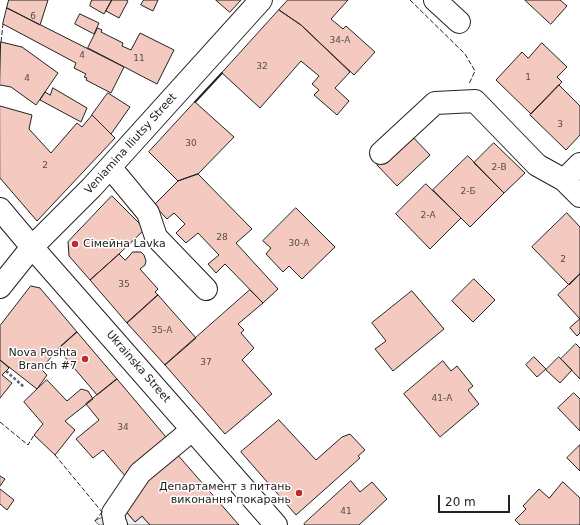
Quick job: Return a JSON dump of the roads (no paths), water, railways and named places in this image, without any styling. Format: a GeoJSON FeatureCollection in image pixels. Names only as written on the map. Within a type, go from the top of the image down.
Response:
{"type":"FeatureCollection","features":[{"type":"Feature","properties":{"kind":"street","name":"Veniamina Iliutsy Street"},"geometry":{"type":"LineString","coordinates":[[0,287],[32,248],[92,187],[261,0]]}},
{"type":"Feature","properties":{"kind":"street"},"geometry":{"type":"LineString","coordinates":[[435,0],[459,22]]}},
{"type":"Feature","properties":{"kind":"street"},"geometry":{"type":"LineString","coordinates":[[381,152],[435,103],[475,102],[537,165],[564,180],[580,196]]}},
{"type":"Feature","properties":{"kind":"street"},"geometry":{"type":"LineString","coordinates":[[564,180],[580,164]]}},
{"type":"Feature","properties":{"kind":"street"},"geometry":{"type":"LineString","coordinates":[[110,167],[148,213],[156,237],[206,289]]}},
{"type":"Feature","properties":{"kind":"street","name":"Ukrainska Street"},"geometry":{"type":"LineString","coordinates":[[0,209],[32,248],[276,525]]}},
{"type":"Feature","properties":{"kind":"street"},"geometry":{"type":"LineString","coordinates":[[116,525],[113,513],[140,474],[192,430]]}},
{"type":"Feature","properties":{"kind":"place","name":"Сімейна Lavka"},"geometry":{"type":"Point","coordinates":[75,244]}},
{"type":"Feature","properties":{"kind":"place","name":"Nova Poshta Branch #7"},"geometry":{"type":"Point","coordinates":[85,359]}},
{"type":"Feature","properties":{"kind":"place","name":"Департамент з питань виконання покарань"},"geometry":{"type":"Point","coordinates":[299,493]}}]}
